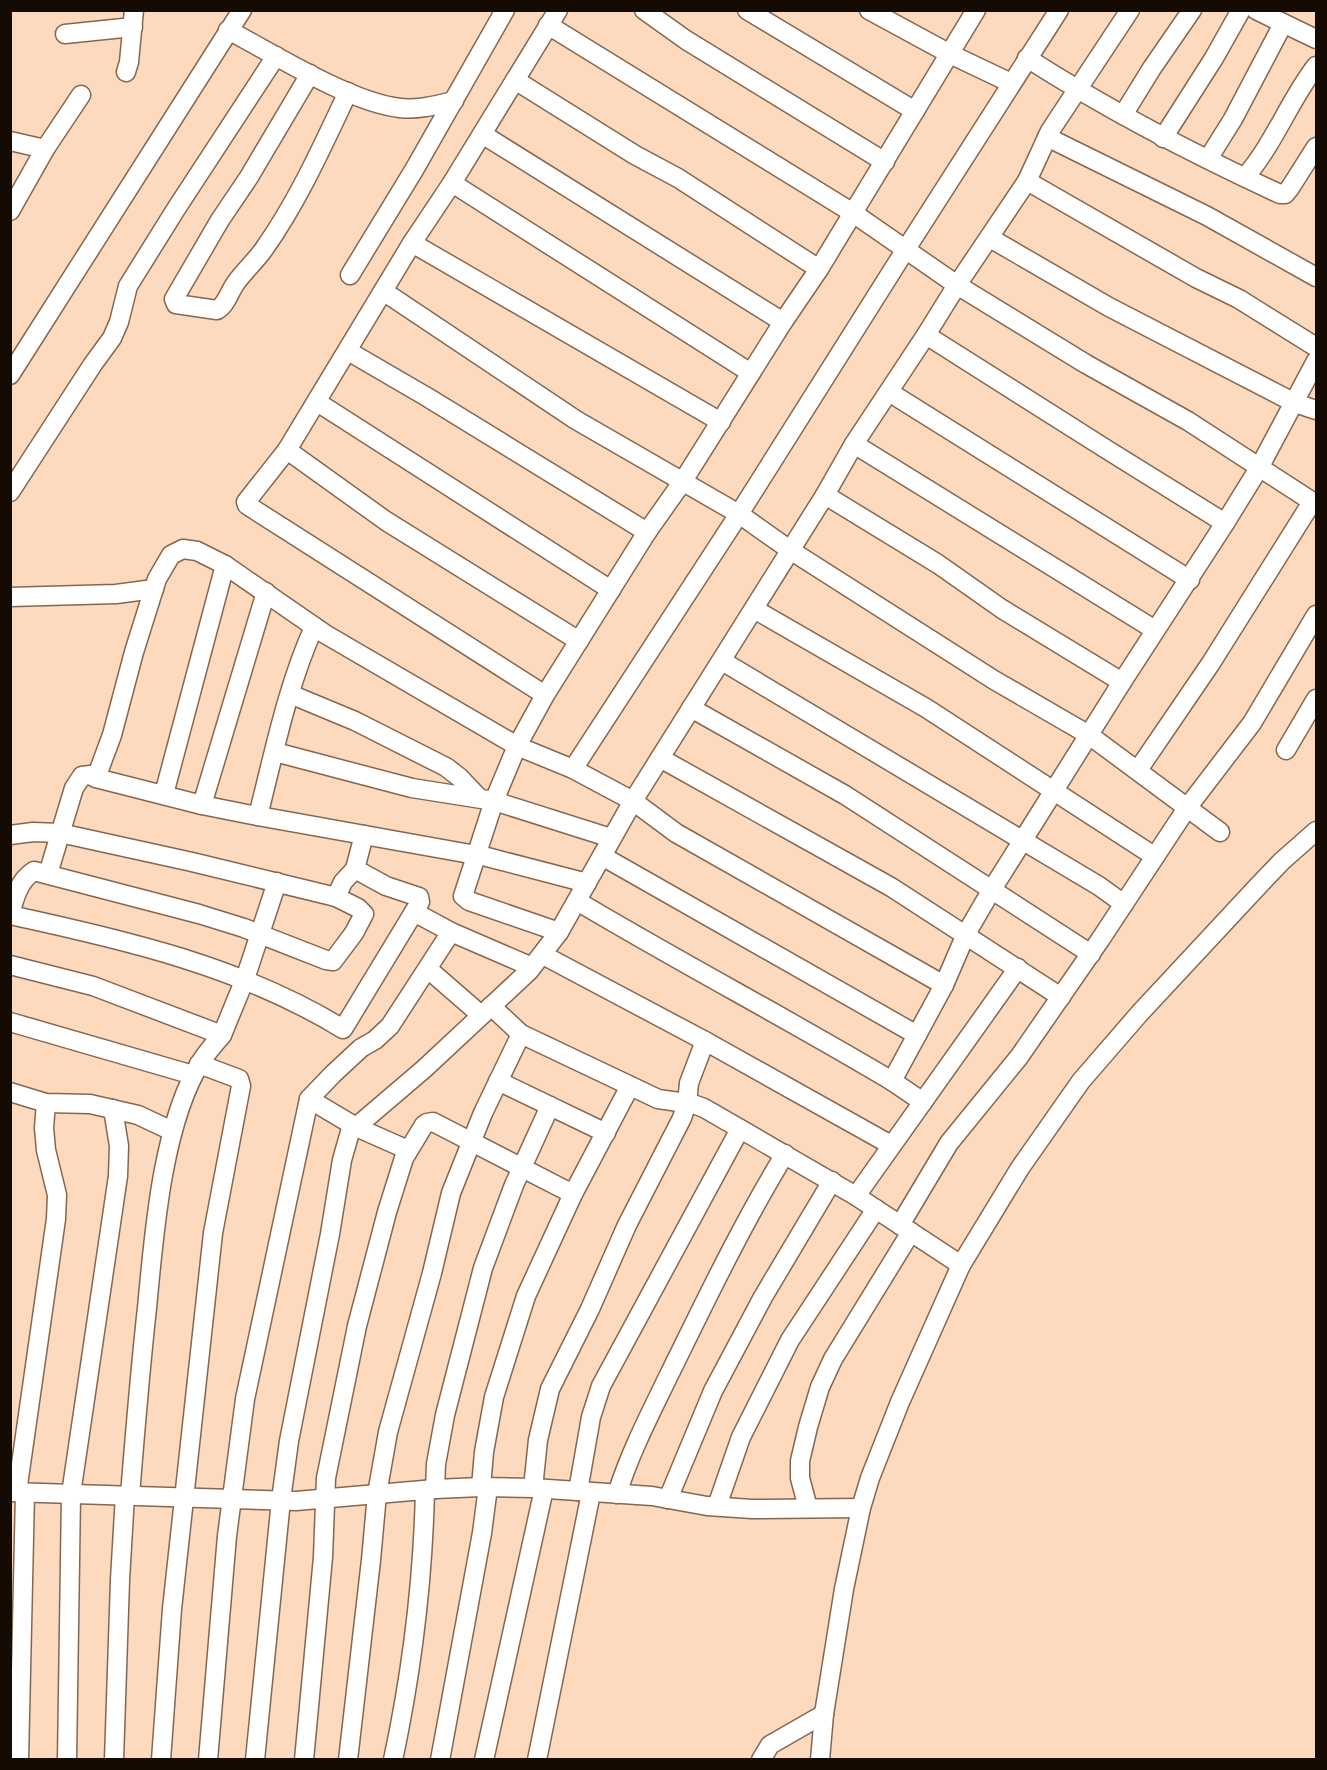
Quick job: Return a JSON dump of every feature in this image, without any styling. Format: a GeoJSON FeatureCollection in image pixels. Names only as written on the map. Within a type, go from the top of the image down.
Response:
{"type":"FeatureCollection","features":[{"type":"Feature","properties":{"kind":"street"},"geometry":{"type":"LineString","coordinates":[[10,375],[242,10]]}},
{"type":"Feature","properties":{"kind":"street"},"geometry":{"type":"LineString","coordinates":[[350,275],[454,101],[505,10]]}},
{"type":"Feature","properties":{"kind":"street"},"geometry":{"type":"LineString","coordinates":[[644,10],[686,40],[885,162]]}},
{"type":"Feature","properties":{"kind":"street"},"geometry":{"type":"LineString","coordinates":[[747,10],[915,111]]}},
{"type":"Feature","properties":{"kind":"street"},"geometry":{"type":"LineString","coordinates":[[869,10],[950,54],[1011,83]]}},
{"type":"Feature","properties":{"kind":"street"},"geometry":{"type":"LineString","coordinates":[[559,932],[465,899],[463,896],[477,855],[487,799],[545,695],[819,269],[976,10]]}},
{"type":"Feature","properties":{"kind":"street"},"geometry":{"type":"LineString","coordinates":[[573,769],[739,514],[1059,10]]}},
{"type":"Feature","properties":{"kind":"street"},"geometry":{"type":"LineString","coordinates":[[255,1760],[280,1500],[342,1160],[354,1126],[424,1069],[538,961],[559,932],[633,801],[825,495],[854,444],[1027,181],[1047,137],[1130,10]]}},
{"type":"Feature","properties":{"kind":"street"},"geometry":{"type":"LineString","coordinates":[[1123,115],[1192,10]]}},
{"type":"Feature","properties":{"kind":"street"},"geometry":{"type":"LineString","coordinates":[[1163,138],[1214,58],[1241,10]]}},
{"type":"Feature","properties":{"kind":"street"},"geometry":{"type":"LineString","coordinates":[[1256,10],[1317,39]]}},
{"type":"Feature","properties":{"kind":"street"},"geometry":{"type":"LineString","coordinates":[[545,695],[247,505],[246,502],[287,450],[412,243],[452,183],[553,18],[853,213],[957,285],[1086,364],[1188,421],[1314,503],[1211,663],[1138,770]]}},
{"type":"Feature","properties":{"kind":"street"},"geometry":{"type":"LineString","coordinates":[[65,34],[134,19],[126,72]]}},
{"type":"Feature","properties":{"kind":"street"},"geometry":{"type":"LineString","coordinates":[[1208,159],[1233,119],[1283,24]]}},
{"type":"Feature","properties":{"kind":"street"},"geometry":{"type":"LineString","coordinates":[[228,30],[310,74],[368,100],[400,108],[430,107],[454,101]]}},
{"type":"Feature","properties":{"kind":"street"},"geometry":{"type":"LineString","coordinates":[[10,492],[93,363],[112,338],[119,322],[128,286],[276,56]]}},
{"type":"Feature","properties":{"kind":"street"},"geometry":{"type":"LineString","coordinates":[[1027,58],[1077,90],[1163,138],[1280,194],[1285,194],[1317,147]]}},
{"type":"Feature","properties":{"kind":"street"},"geometry":{"type":"LineString","coordinates":[[1245,177],[1258,163],[1285,112],[1317,66]]}},
{"type":"Feature","properties":{"kind":"street"},"geometry":{"type":"LineString","coordinates":[[310,74],[249,177],[220,220],[174,299],[176,304],[217,310],[222,307],[235,284],[277,229],[323,146],[348,92]]}},
{"type":"Feature","properties":{"kind":"street"},"geometry":{"type":"LineString","coordinates":[[515,80],[635,155],[678,178],[819,269]]}},
{"type":"Feature","properties":{"kind":"street"},"geometry":{"type":"LineString","coordinates":[[10,211],[45,149],[81,95]]}},
{"type":"Feature","properties":{"kind":"street"},"geometry":{"type":"LineString","coordinates":[[482,134],[783,322]]}},
{"type":"Feature","properties":{"kind":"street"},"geometry":{"type":"LineString","coordinates":[[1047,137],[1207,216],[1317,277]]}},
{"type":"Feature","properties":{"kind":"street"},"geometry":{"type":"LineString","coordinates":[[10,141],[45,149]]}},
{"type":"Feature","properties":{"kind":"street"},"geometry":{"type":"LineString","coordinates":[[1027,181],[1196,278],[1239,299],[1317,347]]}},
{"type":"Feature","properties":{"kind":"street"},"geometry":{"type":"LineString","coordinates":[[452,183],[751,373]]}},
{"type":"Feature","properties":{"kind":"street"},"geometry":{"type":"LineString","coordinates":[[990,238],[1109,307],[1295,403],[1317,411]]}},
{"type":"Feature","properties":{"kind":"street"},"geometry":{"type":"LineString","coordinates":[[412,243],[721,423]]}},
{"type":"Feature","properties":{"kind":"street"},"geometry":{"type":"LineString","coordinates":[[383,291],[576,420],[739,514],[790,550],[994,680],[1089,735],[1220,832]]}},
{"type":"Feature","properties":{"kind":"street"},"geometry":{"type":"LineString","coordinates":[[926,335],[1226,523]]}},
{"type":"Feature","properties":{"kind":"street"},"geometry":{"type":"LineString","coordinates":[[348,351],[648,532]]}},
{"type":"Feature","properties":{"kind":"street"},"geometry":{"type":"LineString","coordinates":[[892,1081],[944,985],[966,934],[991,891],[1155,630],[1226,523],[1259,468],[1317,361]]}},
{"type":"Feature","properties":{"kind":"street"},"geometry":{"type":"LineString","coordinates":[[889,392],[1190,580]]}},
{"type":"Feature","properties":{"kind":"street"},"geometry":{"type":"LineString","coordinates":[[317,402],[611,590]]}},
{"type":"Feature","properties":{"kind":"street"},"geometry":{"type":"LineString","coordinates":[[854,444],[1155,630]]}},
{"type":"Feature","properties":{"kind":"street"},"geometry":{"type":"LineString","coordinates":[[287,450],[386,521],[579,641]]}},
{"type":"Feature","properties":{"kind":"street"},"geometry":{"type":"LineString","coordinates":[[825,495],[938,564],[1002,609],[1122,682]]}},
{"type":"Feature","properties":{"kind":"street"},"geometry":{"type":"LineString","coordinates":[[96,778],[112,735],[134,652],[154,589],[171,555],[183,549],[197,551],[225,564],[314,627],[517,746],[573,769],[633,801],[676,833],[944,985]]}},
{"type":"Feature","properties":{"kind":"street"},"geometry":{"type":"LineString","coordinates":[[164,795],[225,564]]}},
{"type":"Feature","properties":{"kind":"street"},"geometry":{"type":"LineString","coordinates":[[10,597],[116,594],[154,589]]}},
{"type":"Feature","properties":{"kind":"street"},"geometry":{"type":"LineString","coordinates":[[202,805],[266,592]]}},
{"type":"Feature","properties":{"kind":"street"},"geometry":{"type":"LineString","coordinates":[[754,609],[887,684],[1055,790],[1154,856]]}},
{"type":"Feature","properties":{"kind":"street"},"geometry":{"type":"LineString","coordinates":[[808,1508],[800,1478],[800,1461],[820,1387],[833,1359],[905,1229],[934,1165],[1019,1057],[1091,954],[1187,808],[1252,723],[1317,615]]}},
{"type":"Feature","properties":{"kind":"street"},"geometry":{"type":"LineString","coordinates":[[258,816],[290,694],[314,627]]}},
{"type":"Feature","properties":{"kind":"street"},"geometry":{"type":"LineString","coordinates":[[722,661],[1099,886],[1124,904]]}},
{"type":"Feature","properties":{"kind":"street"},"geometry":{"type":"LineString","coordinates":[[290,694],[355,721],[446,767],[487,799]]}},
{"type":"Feature","properties":{"kind":"street"},"geometry":{"type":"LineString","coordinates":[[1286,750],[1317,699]]}},
{"type":"Feature","properties":{"kind":"street"},"geometry":{"type":"LineString","coordinates":[[691,708],[845,795],[1091,954]]}},
{"type":"Feature","properties":{"kind":"street"},"geometry":{"type":"LineString","coordinates":[[274,752],[419,789],[487,799],[611,838]]}},
{"type":"Feature","properties":{"kind":"street"},"geometry":{"type":"LineString","coordinates":[[660,758],[891,887],[1018,968],[1060,998]]}},
{"type":"Feature","properties":{"kind":"street"},"geometry":{"type":"LineString","coordinates":[[48,874],[71,796],[79,779],[86,775],[202,805],[477,855],[587,884]]}},
{"type":"Feature","properties":{"kind":"street"},"geometry":{"type":"LineString","coordinates":[[820,1760],[824,1714],[844,1589],[861,1508],[870,1478],[900,1402],[961,1265],[1020,1168],[1082,1081],[1139,1014],[1260,884],[1282,861],[1317,831]]}},
{"type":"Feature","properties":{"kind":"street"},"geometry":{"type":"LineString","coordinates":[[10,835],[33,832],[60,833],[277,882],[336,897],[358,908],[364,916],[338,957],[333,961],[200,914],[34,871],[27,875],[16,895],[10,915],[134,944],[215,968],[245,979],[343,1029],[367,1044]]}},
{"type":"Feature","properties":{"kind":"street"},"geometry":{"type":"LineString","coordinates":[[336,897],[343,882],[355,869],[364,835]]}},
{"type":"Feature","properties":{"kind":"street"},"geometry":{"type":"LineString","coordinates":[[602,856],[917,1035]]}},
{"type":"Feature","properties":{"kind":"street"},"geometry":{"type":"LineString","coordinates":[[343,1029],[420,902],[419,897],[392,889],[355,869]]}},
{"type":"Feature","properties":{"kind":"street"},"geometry":{"type":"LineString","coordinates":[[114,1760],[120,1580],[151,1263],[172,1131],[196,1069],[222,1035],[245,979],[277,882]]}},
{"type":"Feature","properties":{"kind":"street"},"geometry":{"type":"LineString","coordinates":[[577,901],[723,986],[810,1032],[923,1102]]}},
{"type":"Feature","properties":{"kind":"street"},"geometry":{"type":"LineString","coordinates":[[414,912],[451,932],[538,961],[705,1041],[891,1145]]}},
{"type":"Feature","properties":{"kind":"street"},"geometry":{"type":"LineString","coordinates":[[208,1760],[232,1498],[249,1375],[309,1099],[333,1074],[390,1026],[451,932]]}},
{"type":"Feature","properties":{"kind":"street"},"geometry":{"type":"LineString","coordinates":[[10,965],[93,986],[222,1035]]}},
{"type":"Feature","properties":{"kind":"street"},"geometry":{"type":"LineString","coordinates":[[856,1196],[1018,968]]}},
{"type":"Feature","properties":{"kind":"street"},"geometry":{"type":"LineString","coordinates":[[428,969],[521,1034],[662,1101],[687,1103],[704,1108],[832,1181],[961,1265]]}},
{"type":"Feature","properties":{"kind":"street"},"geometry":{"type":"LineString","coordinates":[[10,1022],[239,1079],[241,1086],[213,1233],[171,1609],[161,1760]]}},
{"type":"Feature","properties":{"kind":"street"},"geometry":{"type":"LineString","coordinates":[[348,1760],[377,1494],[388,1431],[457,1176],[521,1034]]}},
{"type":"Feature","properties":{"kind":"street"},"geometry":{"type":"LineString","coordinates":[[484,1760],[538,1488],[538,1440],[550,1389],[590,1309],[627,1225],[682,1118],[687,1103],[689,1083],[705,1041]]}},
{"type":"Feature","properties":{"kind":"street"},"geometry":{"type":"LineString","coordinates":[[498,1081],[606,1133]]}},
{"type":"Feature","properties":{"kind":"street"},"geometry":{"type":"LineString","coordinates":[[440,1760],[482,1533],[484,1452],[498,1380],[529,1290],[573,1194],[630,1086]]}},
{"type":"Feature","properties":{"kind":"street"},"geometry":{"type":"LineString","coordinates":[[10,1092],[46,1103],[90,1104],[138,1115],[172,1131]]}},
{"type":"Feature","properties":{"kind":"street"},"geometry":{"type":"LineString","coordinates":[[309,1099],[354,1126],[408,1150]]}},
{"type":"Feature","properties":{"kind":"street"},"geometry":{"type":"LineString","coordinates":[[19,1760],[17,1492],[56,1219],[57,1195],[46,1149],[44,1128],[46,1103]]}},
{"type":"Feature","properties":{"kind":"street"},"geometry":{"type":"LineString","coordinates":[[393,1760],[406,1697],[430,1490],[441,1435],[474,1301],[498,1226],[521,1168],[550,1106]]}},
{"type":"Feature","properties":{"kind":"street"},"geometry":{"type":"LineString","coordinates":[[67,1760],[71,1494],[118,1176],[119,1146],[113,1109]]}},
{"type":"Feature","properties":{"kind":"street"},"geometry":{"type":"LineString","coordinates":[[304,1760],[323,1557],[328,1470],[357,1326],[396,1179],[408,1150],[424,1125],[430,1122],[573,1194]]}},
{"type":"Feature","properties":{"kind":"street"},"geometry":{"type":"LineString","coordinates":[[537,1760],[585,1492],[591,1417],[601,1386],[740,1129]]}},
{"type":"Feature","properties":{"kind":"street"},"geometry":{"type":"LineString","coordinates":[[617,1494],[623,1474],[648,1419],[742,1227],[785,1154]]}},
{"type":"Feature","properties":{"kind":"street"},"geometry":{"type":"LineString","coordinates":[[668,1498],[713,1390],[763,1297],[832,1181]]}},
{"type":"Feature","properties":{"kind":"street"},"geometry":{"type":"LineString","coordinates":[[717,1506],[741,1437],[785,1348],[876,1209]]}},
{"type":"Feature","properties":{"kind":"street"},"geometry":{"type":"LineString","coordinates":[[17,1492],[280,1500],[325,1499],[484,1487],[538,1488],[668,1498],[717,1506],[761,1509],[861,1508]]}},
{"type":"Feature","properties":{"kind":"street"},"geometry":{"type":"LineString","coordinates":[[761,1760],[770,1744],[824,1714]]}}]}
